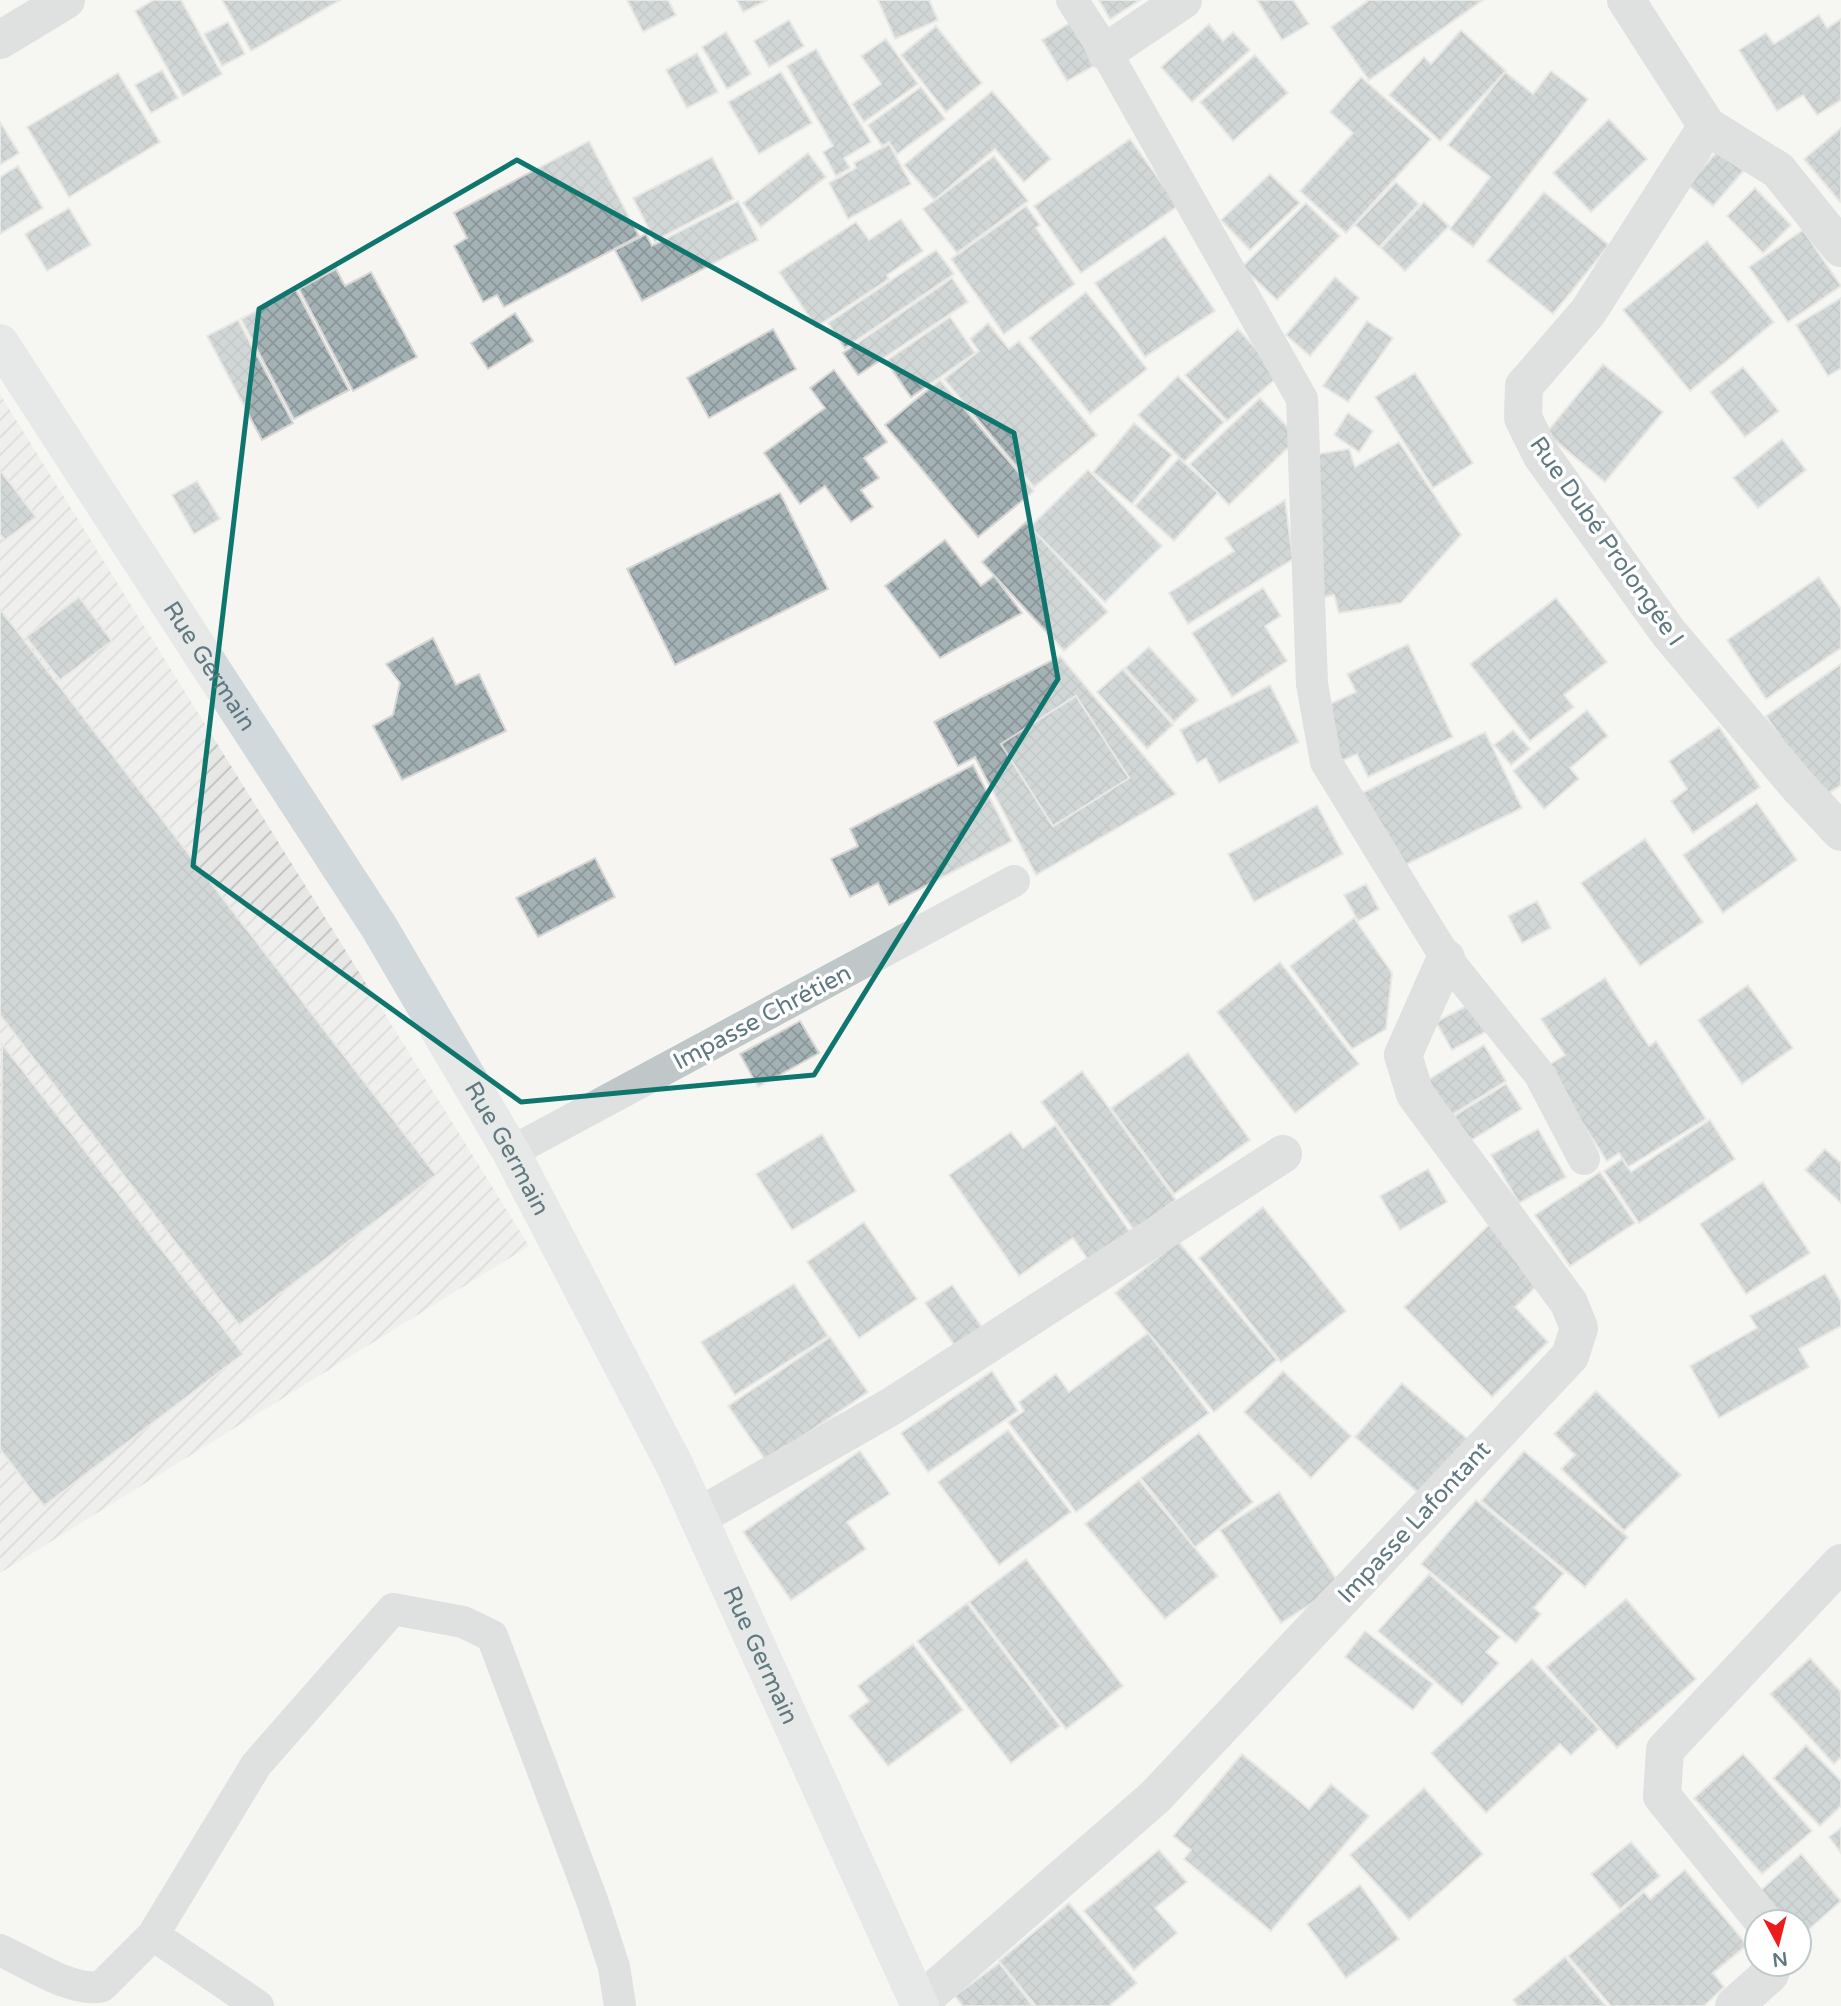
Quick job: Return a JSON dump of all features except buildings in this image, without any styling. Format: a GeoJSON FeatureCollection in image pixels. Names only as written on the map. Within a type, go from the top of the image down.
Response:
{"type":"FeatureCollection","features":[{"type":"Feature","properties":{"kind":"street"},"geometry":{"type":"LineString","coordinates":[[0,40],[66,0]]}},
{"type":"Feature","properties":{"kind":"street"},"geometry":{"type":"LineString","coordinates":[[1106,51],[1184,0]]}},
{"type":"Feature","properties":{"kind":"street"},"geometry":{"type":"LineString","coordinates":[[1626,0],[1707,126],[1778,170],[1841,248]]}},
{"type":"Feature","properties":{"kind":"street","name":"Rue Dubé Prolongée I"},"geometry":{"type":"LineString","coordinates":[[1707,126],[1588,312],[1524,386],[1523,418],[1542,456],[1668,632],[1797,785],[1841,832]]}},
{"type":"Feature","properties":{"kind":"street","name":"Rue Germain"},"geometry":{"type":"LineString","coordinates":[[0,343],[379,927],[511,1152],[675,1466],[920,2004]]}},
{"type":"Feature","properties":{"kind":"street","name":"Impasse Lafontant"},"geometry":{"type":"LineString","coordinates":[[920,2004],[1155,1797],[1570,1356],[1578,1328],[1569,1303],[1415,1094],[1403,1055],[1446,958]]}},
{"type":"Feature","properties":{"kind":"street"},"geometry":{"type":"LineString","coordinates":[[698,1517],[892,1406],[1283,1154]]}},
{"type":"Feature","properties":{"kind":"street"},"geometry":{"type":"LineString","coordinates":[[1753,1908],[1662,1796],[1665,1750],[1841,1563]]}},
{"type":"Feature","properties":{"kind":"street"},"geometry":{"type":"LineString","coordinates":[[1734,2006],[1763,1978]]}},
{"type":"Feature","properties":{"kind":"lane"},"geometry":{"type":"LineString","coordinates":[[1072,0],[1106,51],[1302,399],[1312,684],[1326,762],[1446,958],[1540,1075],[1584,1159]]}},
{"type":"Feature","properties":{"kind":"lane","name":"Impasse Chrétien"},"geometry":{"type":"LineString","coordinates":[[511,1152],[1014,881]]}},
{"type":"Feature","properties":{"kind":"lane"},"geometry":{"type":"LineString","coordinates":[[0,1950],[74,1985],[93,1989],[102,1986],[153,1935],[256,1765],[393,1609],[463,1622],[492,1636],[593,1903],[614,1967],[620,2006]]}},
{"type":"Feature","properties":{"kind":"lane"},"geometry":{"type":"LineString","coordinates":[[153,1935],[258,2006]]}},
{"type":"Feature","properties":{"kind":"highlighted area"},"geometry":{"type":"Polygon","coordinates":[[[517,160],[1014,433],[1058,679],[814,1075],[521,1102],[193,866],[259,309],[517,160]]]}},
{"type":"Feature","properties":{"kind":"shaded area"},"geometry":{"type":"Polygon","coordinates":[[[0,394],[529,1246],[0,1573],[0,394]]]}}]}
